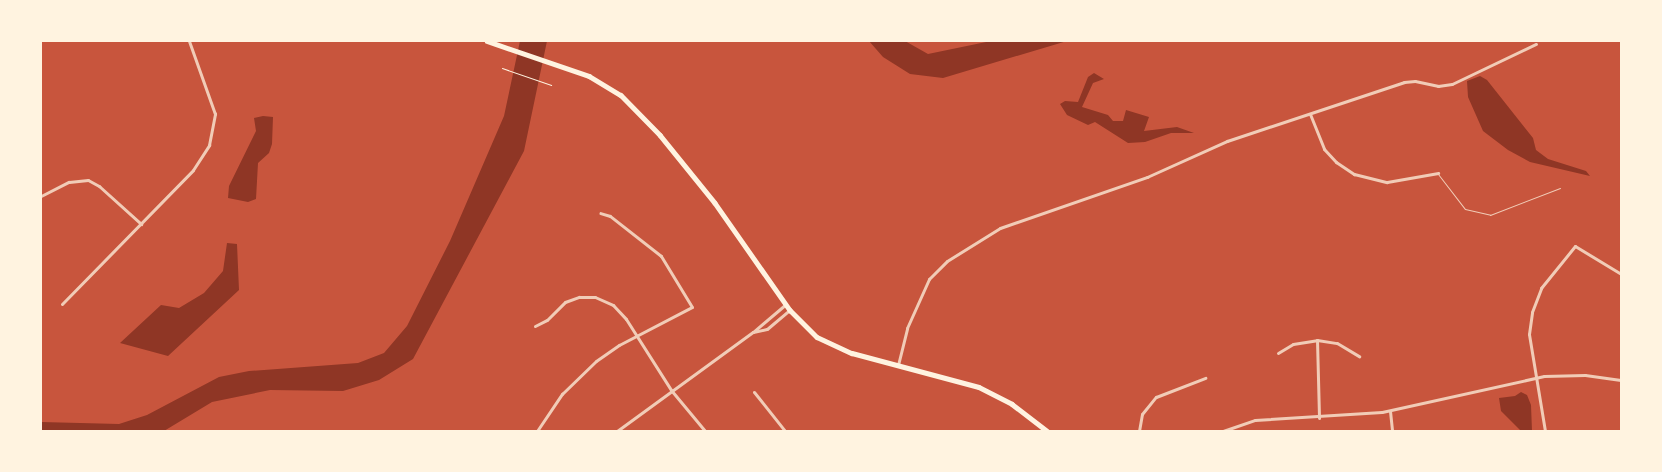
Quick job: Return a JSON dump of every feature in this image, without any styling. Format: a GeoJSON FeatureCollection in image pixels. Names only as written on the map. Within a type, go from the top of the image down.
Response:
{"type":"FeatureCollection","features":[{"type":"Feature","properties":{"kind":"main road"},"geometry":{"type":"LineString","coordinates":[[487,41],[589,76],[621,96],[660,135],[715,203],[790,310],[824,341],[852,353],[979,386],[1012,404],[1047,431]]}},
{"type":"Feature","properties":{"kind":"street"},"geometry":{"type":"LineString","coordinates":[[62,304],[193,170],[213,137],[213,108],[190,41]]}},
{"type":"Feature","properties":{"kind":"street"},"geometry":{"type":"LineString","coordinates":[[898,365],[907,328],[929,279],[947,261],[983,238],[1025,217],[1083,201],[1147,177],[1227,141],[1404,82],[1452,84],[1536,44]]}},
{"type":"Feature","properties":{"kind":"street"},"geometry":{"type":"LineString","coordinates":[[1310,114],[1324,148],[1336,162],[1354,174],[1387,182],[1438,173]]}},
{"type":"Feature","properties":{"kind":"street"},"geometry":{"type":"LineString","coordinates":[[41,196],[69,182],[88,180],[99,186],[141,224]]}},
{"type":"Feature","properties":{"kind":"street"},"geometry":{"type":"LineString","coordinates":[[537,431],[562,394],[581,373],[637,336],[692,308],[674,273],[661,256],[610,216],[600,213]]}},
{"type":"Feature","properties":{"kind":"street"},"geometry":{"type":"LineString","coordinates":[[1545,431],[1534,378],[1530,324],[1536,300],[1552,272],[1575,246],[1621,274]]}},
{"type":"Feature","properties":{"kind":"street"},"geometry":{"type":"LineString","coordinates":[[534,326],[547,320],[565,302],[595,296],[613,305],[637,336],[671,390],[705,431]]}},
{"type":"Feature","properties":{"kind":"street"},"geometry":{"type":"LineString","coordinates":[[617,431],[753,332],[786,304]]}},
{"type":"Feature","properties":{"kind":"street"},"geometry":{"type":"LineString","coordinates":[[753,332],[767,329],[790,310]]}},
{"type":"Feature","properties":{"kind":"street"},"geometry":{"type":"LineString","coordinates":[[1317,340],[1319,418]]}},
{"type":"Feature","properties":{"kind":"street"},"geometry":{"type":"LineString","coordinates":[[1278,352],[1294,344],[1317,340],[1338,343],[1358,356]]}},
{"type":"Feature","properties":{"kind":"street"},"geometry":{"type":"LineString","coordinates":[[1223,431],[1256,420],[1319,418],[1390,411],[1534,378],[1577,375],[1621,380]]}},
{"type":"Feature","properties":{"kind":"street"},"geometry":{"type":"LineString","coordinates":[[1139,431],[1142,414],[1156,397],[1205,378]]}},
{"type":"Feature","properties":{"kind":"street"},"geometry":{"type":"LineString","coordinates":[[754,392],[785,431]]}},
{"type":"Feature","properties":{"kind":"street"},"geometry":{"type":"LineString","coordinates":[[1390,411],[1392,431]]}},
{"type":"Feature","properties":{"kind":"lane"},"geometry":{"type":"LineString","coordinates":[[1438,173],[1466,209],[1490,215],[1560,188]]}},
{"type":"Feature","properties":{"kind":"path"},"geometry":{"type":"LineString","coordinates":[[502,68],[551,85]]}},
{"type":"Feature","properties":{"kind":"shaded area"},"geometry":{"type":"Polygon","coordinates":[[[520,41],[547,41],[524,151],[413,359],[379,380],[343,391],[270,390],[212,402],[164,431],[41,431],[41,422],[119,424],[147,415],[219,377],[249,371],[358,363],[384,353],[407,326],[450,241],[504,116],[520,41]]]}},
{"type":"Feature","properties":{"kind":"shaded area"},"geometry":{"type":"Polygon","coordinates":[[[869,41],[905,41],[928,54],[991,41],[1067,41],[943,78],[910,74],[883,57],[869,41]]]}},
{"type":"Feature","properties":{"kind":"shaded area"},"geometry":{"type":"Polygon","coordinates":[[[1094,73],[1104,79],[1093,83],[1082,107],[1108,115],[1113,121],[1123,121],[1126,110],[1149,117],[1144,131],[1177,127],[1194,133],[1171,133],[1145,142],[1128,143],[1095,122],[1088,125],[1067,115],[1060,104],[1065,101],[1078,102],[1088,77],[1094,73]]]}},
{"type":"Feature","properties":{"kind":"shaded area"},"geometry":{"type":"Polygon","coordinates":[[[1480,76],[1487,80],[1533,138],[1536,150],[1548,159],[1586,171],[1590,176],[1530,162],[1508,150],[1483,131],[1468,97],[1467,81],[1480,76]]]}},
{"type":"Feature","properties":{"kind":"shaded area"},"geometry":{"type":"Polygon","coordinates":[[[263,116],[273,117],[272,144],[269,153],[258,163],[256,199],[248,202],[228,198],[229,186],[256,131],[254,118],[263,116]]]}},
{"type":"Feature","properties":{"kind":"shaded area"},"geometry":{"type":"Polygon","coordinates":[[[227,243],[237,244],[239,290],[168,356],[120,343],[161,305],[179,308],[204,293],[223,271],[227,243]]]}},
{"type":"Feature","properties":{"kind":"shaded area"},"geometry":{"type":"Polygon","coordinates":[[[1521,392],[1527,395],[1531,405],[1532,431],[1521,431],[1501,411],[1499,398],[1515,396],[1521,392]]]}}]}
